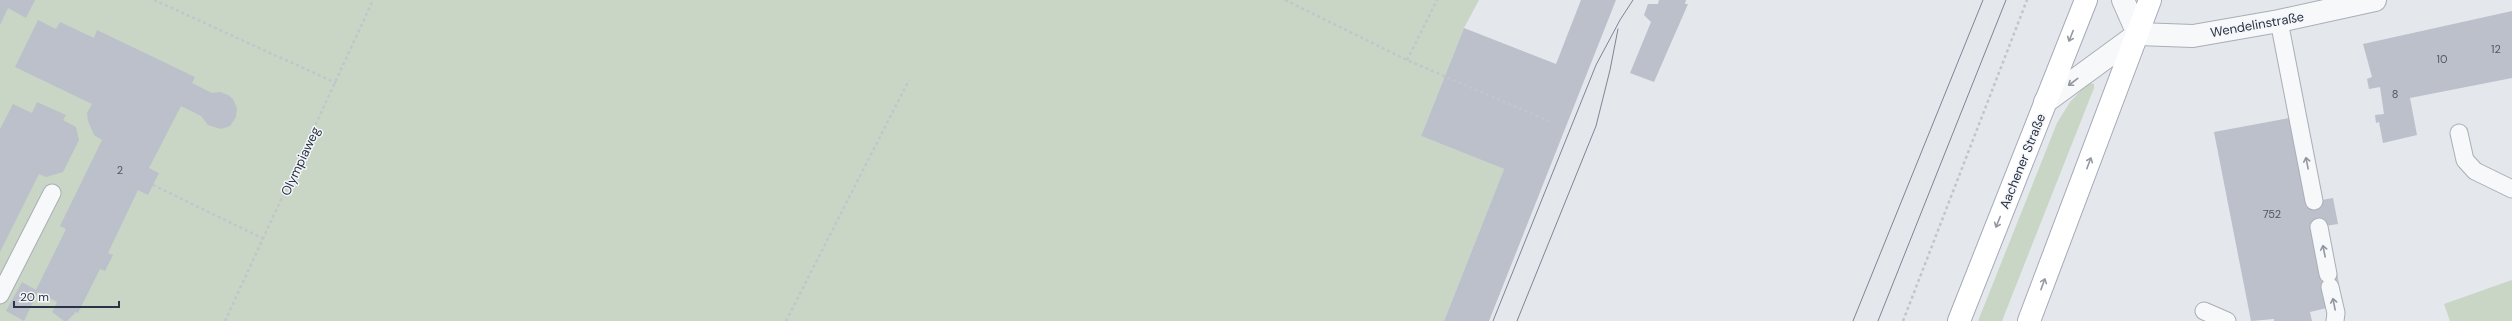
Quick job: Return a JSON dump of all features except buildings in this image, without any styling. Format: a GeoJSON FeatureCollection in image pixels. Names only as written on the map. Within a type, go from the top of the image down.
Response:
{"type":"FeatureCollection","features":[{"type":"Feature","properties":{"kind":"main road","name":"Aachener Straße"},"geometry":{"type":"LineString","coordinates":[[1959,321],[2086,0]]}},
{"type":"Feature","properties":{"kind":"main road"},"geometry":{"type":"LineString","coordinates":[[2029,321],[2150,0]]}},
{"type":"Feature","properties":{"kind":"street"},"geometry":{"type":"LineString","coordinates":[[2045,102],[2138,34],[2123,0]]}},
{"type":"Feature","properties":{"kind":"street","name":"Wendelinstraße"},"geometry":{"type":"LineString","coordinates":[[2138,34],[2194,36],[2279,21],[2375,0]]}},
{"type":"Feature","properties":{"kind":"lane"},"geometry":{"type":"LineString","coordinates":[[2279,21],[2314,202]]}},
{"type":"Feature","properties":{"kind":"lane"},"geometry":{"type":"LineString","coordinates":[[2459,133],[2465,160],[2475,171],[2512,189]]}},
{"type":"Feature","properties":{"kind":"lane"},"geometry":{"type":"LineString","coordinates":[[0,295],[52,193]]}},
{"type":"Feature","properties":{"kind":"lane"},"geometry":{"type":"LineString","coordinates":[[2319,227],[2336,313],[2335,321]]}},
{"type":"Feature","properties":{"kind":"lane"},"geometry":{"type":"LineString","coordinates":[[2204,311],[2227,321]]}},
{"type":"Feature","properties":{"kind":"path"},"geometry":{"type":"LineString","coordinates":[[154,0],[336,83]]}},
{"type":"Feature","properties":{"kind":"path","name":"Olympiaweg"},"geometry":{"type":"LineString","coordinates":[[225,321],[373,0]]}},
{"type":"Feature","properties":{"kind":"path"},"geometry":{"type":"LineString","coordinates":[[1285,0],[1407,60],[1551,122]]}},
{"type":"Feature","properties":{"kind":"path"},"geometry":{"type":"LineString","coordinates":[[1407,60],[1437,0]]}},
{"type":"Feature","properties":{"kind":"path"},"geometry":{"type":"LineString","coordinates":[[1903,321],[2027,0]]}},
{"type":"Feature","properties":{"kind":"path"},"geometry":{"type":"LineString","coordinates":[[786,321],[909,80]]}},
{"type":"Feature","properties":{"kind":"path"},"geometry":{"type":"LineString","coordinates":[[153,186],[264,239]]}},
{"type":"Feature","properties":{"kind":"green space"},"geometry":{"type":"Polygon","coordinates":[[[0,0],[1479,0],[1464,28],[1421,136],[1504,169],[1444,321],[0,321],[0,0]]]}},
{"type":"Feature","properties":{"kind":"green space"},"geometry":{"type":"Polygon","coordinates":[[[2088,83],[2094,84],[2094,88],[2002,321],[1978,321],[2057,123],[2070,102],[2088,83]]]}},
{"type":"Feature","properties":{"kind":"green space"},"geometry":{"type":"Polygon","coordinates":[[[2512,280],[2512,321],[2450,321],[2444,304],[2512,280]]]}},
{"type":"Feature","properties":{"kind":"tram line"},"geometry":{"type":"LineString","coordinates":[[1493,321],[1596,65],[1620,20],[1633,0]]}},
{"type":"Feature","properties":{"kind":"tram line"},"geometry":{"type":"LineString","coordinates":[[1853,321],[1983,0]]}},
{"type":"Feature","properties":{"kind":"tram line"},"geometry":{"type":"LineString","coordinates":[[1878,321],[2006,0]]}},
{"type":"Feature","properties":{"kind":"tram line"},"geometry":{"type":"LineString","coordinates":[[1517,321],[1596,126],[1610,70],[1618,29]]}}]}
